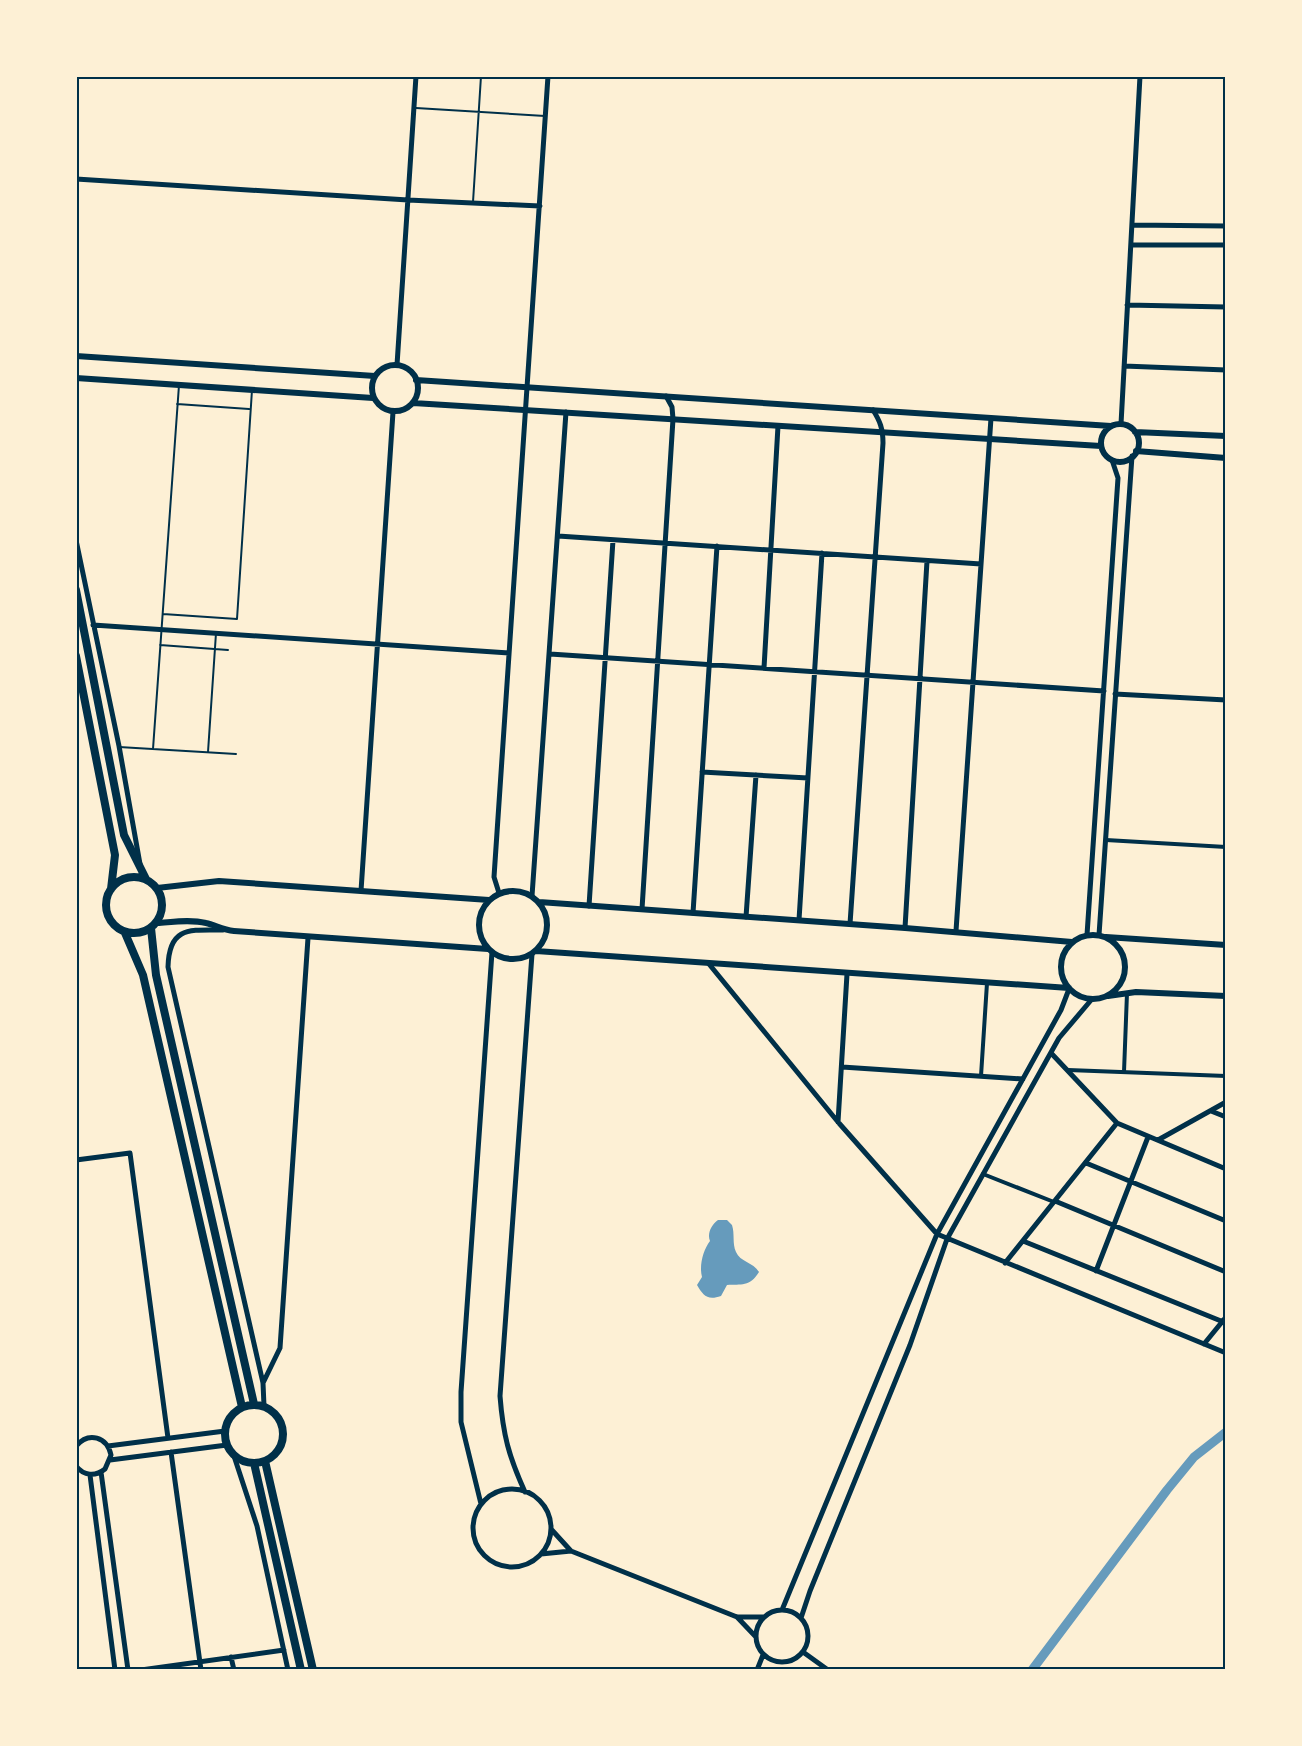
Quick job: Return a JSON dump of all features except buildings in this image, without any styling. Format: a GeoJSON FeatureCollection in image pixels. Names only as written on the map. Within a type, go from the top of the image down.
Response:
{"type":"FeatureCollection","features":[{"type":"Feature","properties":{"kind":"main road"},"geometry":{"type":"LineString","coordinates":[[76,590],[124,835],[146,879],[157,888],[161,896],[163,906],[161,915],[154,926],[156,975],[254,1404]]}},
{"type":"Feature","properties":{"kind":"main road"},"geometry":{"type":"LineString","coordinates":[[76,656],[115,855],[111,889],[105,906],[107,914],[117,929],[125,933],[134,934],[154,926]]}},
{"type":"Feature","properties":{"kind":"main road"},"geometry":{"type":"LineString","coordinates":[[111,889],[126,878],[146,879]]}},
{"type":"Feature","properties":{"kind":"main road"},"geometry":{"type":"LineString","coordinates":[[125,933],[143,975],[242,1407]]}},
{"type":"Feature","properties":{"kind":"main road"},"geometry":{"type":"LineString","coordinates":[[254,1404],[264,1406],[279,1418],[283,1437],[276,1452],[265,1461],[254,1463],[232,1453],[227,1445],[225,1431],[230,1417],[242,1407],[254,1404]]}},
{"type":"Feature","properties":{"kind":"main road"},"geometry":{"type":"LineString","coordinates":[[265,1461],[313,1670]]}},
{"type":"Feature","properties":{"kind":"main road"},"geometry":{"type":"LineString","coordinates":[[254,1463],[302,1670]]}},
{"type":"Feature","properties":{"kind":"street"},"geometry":{"type":"LineString","coordinates":[[397,365],[416,76]]}},
{"type":"Feature","properties":{"kind":"street"},"geometry":{"type":"LineString","coordinates":[[499,893],[494,877],[548,76]]}},
{"type":"Feature","properties":{"kind":"street"},"geometry":{"type":"LineString","coordinates":[[1121,424],[1140,76]]}},
{"type":"Feature","properties":{"kind":"street"},"geometry":{"type":"LineString","coordinates":[[76,179],[540,206]]}},
{"type":"Feature","properties":{"kind":"street"},"geometry":{"type":"LineString","coordinates":[[1132,225],[1226,226]]}},
{"type":"Feature","properties":{"kind":"street"},"geometry":{"type":"LineString","coordinates":[[1131,245],[1226,245]]}},
{"type":"Feature","properties":{"kind":"street"},"geometry":{"type":"LineString","coordinates":[[1127,305],[1226,307]]}},
{"type":"Feature","properties":{"kind":"street"},"geometry":{"type":"LineString","coordinates":[[76,356],[375,376]]}},
{"type":"Feature","properties":{"kind":"street"},"geometry":{"type":"LineString","coordinates":[[397,365],[409,370],[418,387],[413,403],[408,408],[393,412],[381,408],[373,398],[372,383],[384,367],[397,365]]}},
{"type":"Feature","properties":{"kind":"street"},"geometry":{"type":"LineString","coordinates":[[1124,366],[1226,370]]}},
{"type":"Feature","properties":{"kind":"street"},"geometry":{"type":"LineString","coordinates":[[76,378],[373,398]]}},
{"type":"Feature","properties":{"kind":"street"},"geometry":{"type":"LineString","coordinates":[[416,380],[1111,426],[1121,424],[1131,428],[1138,441],[1134,454],[1115,693],[1102,936]]}},
{"type":"Feature","properties":{"kind":"street"},"geometry":{"type":"LineString","coordinates":[[642,909],[673,419],[672,407],[666,396]]}},
{"type":"Feature","properties":{"kind":"street"},"geometry":{"type":"LineString","coordinates":[[413,403],[1101,446]]}},
{"type":"Feature","properties":{"kind":"street"},"geometry":{"type":"LineString","coordinates":[[850,924],[883,432],[880,421],[873,410]]}},
{"type":"Feature","properties":{"kind":"street"},"geometry":{"type":"LineString","coordinates":[[361,891],[393,412]]}},
{"type":"Feature","properties":{"kind":"street"},"geometry":{"type":"LineString","coordinates":[[532,896],[566,412]]}},
{"type":"Feature","properties":{"kind":"street"},"geometry":{"type":"LineString","coordinates":[[956,931],[991,418]]}},
{"type":"Feature","properties":{"kind":"street"},"geometry":{"type":"LineString","coordinates":[[764,669],[778,426]]}},
{"type":"Feature","properties":{"kind":"street"},"geometry":{"type":"LineString","coordinates":[[1087,935],[1118,478],[1112,460],[1103,452],[1101,446],[1103,435],[1111,426]]}},
{"type":"Feature","properties":{"kind":"street"},"geometry":{"type":"LineString","coordinates":[[1135,432],[1226,436]]}},
{"type":"Feature","properties":{"kind":"street"},"geometry":{"type":"LineString","coordinates":[[1112,460],[1123,461],[1134,454],[1226,458]]}},
{"type":"Feature","properties":{"kind":"street"},"geometry":{"type":"LineString","coordinates":[[558,536],[981,564]]}},
{"type":"Feature","properties":{"kind":"street"},"geometry":{"type":"LineString","coordinates":[[76,540],[119,747],[140,868]]}},
{"type":"Feature","properties":{"kind":"street"},"geometry":{"type":"LineString","coordinates":[[589,906],[613,540]]}},
{"type":"Feature","properties":{"kind":"street"},"geometry":{"type":"LineString","coordinates":[[693,913],[717,546]]}},
{"type":"Feature","properties":{"kind":"street"},"geometry":{"type":"LineString","coordinates":[[799,920],[822,553]]}},
{"type":"Feature","properties":{"kind":"street"},"geometry":{"type":"LineString","coordinates":[[905,928],[927,561]]}},
{"type":"Feature","properties":{"kind":"street"},"geometry":{"type":"LineString","coordinates":[[93,625],[509,653]]}},
{"type":"Feature","properties":{"kind":"street"},"geometry":{"type":"LineString","coordinates":[[550,654],[1104,692]]}},
{"type":"Feature","properties":{"kind":"street"},"geometry":{"type":"LineString","coordinates":[[1115,693],[1226,700]]}},
{"type":"Feature","properties":{"kind":"street"},"geometry":{"type":"LineString","coordinates":[[702,772],[808,778]]}},
{"type":"Feature","properties":{"kind":"street"},"geometry":{"type":"LineString","coordinates":[[746,916],[756,775]]}},
{"type":"Feature","properties":{"kind":"street"},"geometry":{"type":"LineString","coordinates":[[1106,840],[1226,848]]}},
{"type":"Feature","properties":{"kind":"street"},"geometry":{"type":"LineString","coordinates":[[157,888],[219,881],[489,900]]}},
{"type":"Feature","properties":{"kind":"street"},"geometry":{"type":"LineString","coordinates":[[521,891],[532,896],[539,902],[548,922],[543,943],[534,953],[522,959],[501,958],[490,950],[481,937],[479,927],[483,908],[499,893],[521,891]]}},
{"type":"Feature","properties":{"kind":"street"},"geometry":{"type":"LineString","coordinates":[[539,902],[956,931],[1072,942]]}},
{"type":"Feature","properties":{"kind":"street"},"geometry":{"type":"LineString","coordinates":[[154,926],[189,921],[206,923],[223,930]]}},
{"type":"Feature","properties":{"kind":"street"},"geometry":{"type":"LineString","coordinates":[[264,1406],[263,1383],[168,967],[168,950],[176,936],[190,930],[223,930],[490,950]]}},
{"type":"Feature","properties":{"kind":"street"},"geometry":{"type":"LineString","coordinates":[[1226,945],[1087,935],[1072,942],[1061,959],[1063,980],[1069,988],[1080,996],[1092,999],[1127,993],[1226,996]]}},
{"type":"Feature","properties":{"kind":"street"},"geometry":{"type":"LineString","coordinates":[[1102,936],[1119,949],[1125,967],[1119,985],[1104,997]]}},
{"type":"Feature","properties":{"kind":"street"},"geometry":{"type":"LineString","coordinates":[[263,1383],[280,1348],[308,938]]}},
{"type":"Feature","properties":{"kind":"street"},"geometry":{"type":"LineString","coordinates":[[481,1504],[461,1422],[461,1392],[490,950]]}},
{"type":"Feature","properties":{"kind":"street"},"geometry":{"type":"LineString","coordinates":[[534,953],[1069,988]]}},
{"type":"Feature","properties":{"kind":"street"},"geometry":{"type":"LineString","coordinates":[[525,1491],[511,1460],[502,1428],[500,1396],[534,953]]}},
{"type":"Feature","properties":{"kind":"street"},"geometry":{"type":"LineString","coordinates":[[709,964],[838,1122],[937,1234],[1226,1353]]}},
{"type":"Feature","properties":{"kind":"street"},"geometry":{"type":"LineString","coordinates":[[838,1122],[847,974]]}},
{"type":"Feature","properties":{"kind":"street"},"geometry":{"type":"LineString","coordinates":[[981,1076],[987,983]]}},
{"type":"Feature","properties":{"kind":"street"},"geometry":{"type":"LineString","coordinates":[[782,1610],[937,1234],[1023,1079],[1060,1010],[1069,988]]}},
{"type":"Feature","properties":{"kind":"street"},"geometry":{"type":"LineString","coordinates":[[1124,1072],[1127,993]]}},
{"type":"Feature","properties":{"kind":"street"},"geometry":{"type":"LineString","coordinates":[[801,1618],[910,1346],[947,1239],[1059,1038],[1092,999]]}},
{"type":"Feature","properties":{"kind":"street"},"geometry":{"type":"LineString","coordinates":[[1051,1053],[1117,1123],[1226,1169]]}},
{"type":"Feature","properties":{"kind":"street"},"geometry":{"type":"LineString","coordinates":[[842,1067],[1023,1079]]}},
{"type":"Feature","properties":{"kind":"street"},"geometry":{"type":"LineString","coordinates":[[1068,1070],[1226,1076]]}},
{"type":"Feature","properties":{"kind":"street"},"geometry":{"type":"LineString","coordinates":[[1158,1140],[1226,1102]]}},
{"type":"Feature","properties":{"kind":"street"},"geometry":{"type":"LineString","coordinates":[[1211,1111],[1226,1117]]}},
{"type":"Feature","properties":{"kind":"street"},"geometry":{"type":"LineString","coordinates":[[1005,1263],[1117,1123]]}},
{"type":"Feature","properties":{"kind":"street"},"geometry":{"type":"LineString","coordinates":[[1096,1270],[1148,1137]]}},
{"type":"Feature","properties":{"kind":"street"},"geometry":{"type":"LineString","coordinates":[[76,1160],[130,1152],[168,1438]]}},
{"type":"Feature","properties":{"kind":"street"},"geometry":{"type":"LineString","coordinates":[[1086,1163],[1226,1221]]}},
{"type":"Feature","properties":{"kind":"street"},"geometry":{"type":"LineString","coordinates":[[983,1174],[1226,1272]]}},
{"type":"Feature","properties":{"kind":"street"},"geometry":{"type":"LineString","coordinates":[[1023,1241],[1224,1321],[1204,1344]]}},
{"type":"Feature","properties":{"kind":"street"},"geometry":{"type":"LineString","coordinates":[[108,1446],[225,1431]]}},
{"type":"Feature","properties":{"kind":"street"},"geometry":{"type":"LineString","coordinates":[[76,1446],[89,1437],[100,1439],[108,1446],[110,1460],[101,1472],[90,1474],[84,1473],[76,1466]]}},
{"type":"Feature","properties":{"kind":"street"},"geometry":{"type":"LineString","coordinates":[[110,1460],[227,1445]]}},
{"type":"Feature","properties":{"kind":"street"},"geometry":{"type":"LineString","coordinates":[[171,1452],[201,1670]]}},
{"type":"Feature","properties":{"kind":"street"},"geometry":{"type":"LineString","coordinates":[[232,1453],[256,1526],[288,1670]]}},
{"type":"Feature","properties":{"kind":"street"},"geometry":{"type":"LineString","coordinates":[[101,1472],[128,1670]]}},
{"type":"Feature","properties":{"kind":"street"},"geometry":{"type":"LineString","coordinates":[[90,1474],[115,1670]]}},
{"type":"Feature","properties":{"kind":"street"},"geometry":{"type":"LineString","coordinates":[[501,1490],[525,1491],[537,1498],[546,1509],[550,1529],[548,1543],[541,1554],[524,1565],[512,1567],[500,1565],[489,1560],[480,1551],[473,1527],[475,1515],[486,1498],[501,1490]]}},
{"type":"Feature","properties":{"kind":"street"},"geometry":{"type":"LineString","coordinates":[[550,1529],[571,1551],[737,1617],[764,1617]]}},
{"type":"Feature","properties":{"kind":"street"},"geometry":{"type":"LineString","coordinates":[[541,1554],[571,1551]]}},
{"type":"Feature","properties":{"kind":"street"},"geometry":{"type":"LineString","coordinates":[[782,1610],[792,1612],[801,1618],[808,1638],[803,1652],[783,1662],[772,1661],[764,1655],[759,1649],[756,1637],[758,1626],[764,1617],[782,1610]]}},
{"type":"Feature","properties":{"kind":"street"},"geometry":{"type":"LineString","coordinates":[[737,1617],[756,1637]]}},
{"type":"Feature","properties":{"kind":"street"},"geometry":{"type":"LineString","coordinates":[[141,1670],[284,1650]]}},
{"type":"Feature","properties":{"kind":"street"},"geometry":{"type":"LineString","coordinates":[[803,1652],[828,1670]]}},
{"type":"Feature","properties":{"kind":"street"},"geometry":{"type":"LineString","coordinates":[[757,1670],[764,1655]]}},
{"type":"Feature","properties":{"kind":"street"},"geometry":{"type":"LineString","coordinates":[[231,1657],[234,1670]]}},
{"type":"Feature","properties":{"kind":"street"},"geometry":{"type":"LineString","coordinates":[[780,1670],[783,1662]]}},
{"type":"Feature","properties":{"kind":"lane"},"geometry":{"type":"LineString","coordinates":[[473,203],[481,76]]}},
{"type":"Feature","properties":{"kind":"lane"},"geometry":{"type":"LineString","coordinates":[[414,108],[545,116]]}},
{"type":"Feature","properties":{"kind":"lane"},"geometry":{"type":"LineString","coordinates":[[153,749],[179,385]]}},
{"type":"Feature","properties":{"kind":"lane"},"geometry":{"type":"LineString","coordinates":[[163,614],[237,619],[252,390]]}},
{"type":"Feature","properties":{"kind":"lane"},"geometry":{"type":"LineString","coordinates":[[177,404],[250,409]]}},
{"type":"Feature","properties":{"kind":"lane"},"geometry":{"type":"LineString","coordinates":[[208,752],[216,633]]}},
{"type":"Feature","properties":{"kind":"lane"},"geometry":{"type":"LineString","coordinates":[[160,645],[228,650]]}},
{"type":"Feature","properties":{"kind":"lane"},"geometry":{"type":"LineString","coordinates":[[119,747],[236,754]]}},
{"type":"Feature","properties":{"kind":"water"},"geometry":{"type":"Polygon","coordinates":[[[718,1220],[727,1220],[732,1225],[736,1252],[759,1272],[749,1282],[727,1285],[721,1296],[712,1298],[704,1294],[697,1285],[702,1277],[701,1263],[710,1241],[710,1230],[718,1220]]]}},
{"type":"Feature","properties":{"kind":"waterway"},"geometry":{"type":"LineString","coordinates":[[1032,1670],[1167,1490],[1194,1457],[1226,1432]]}}]}
